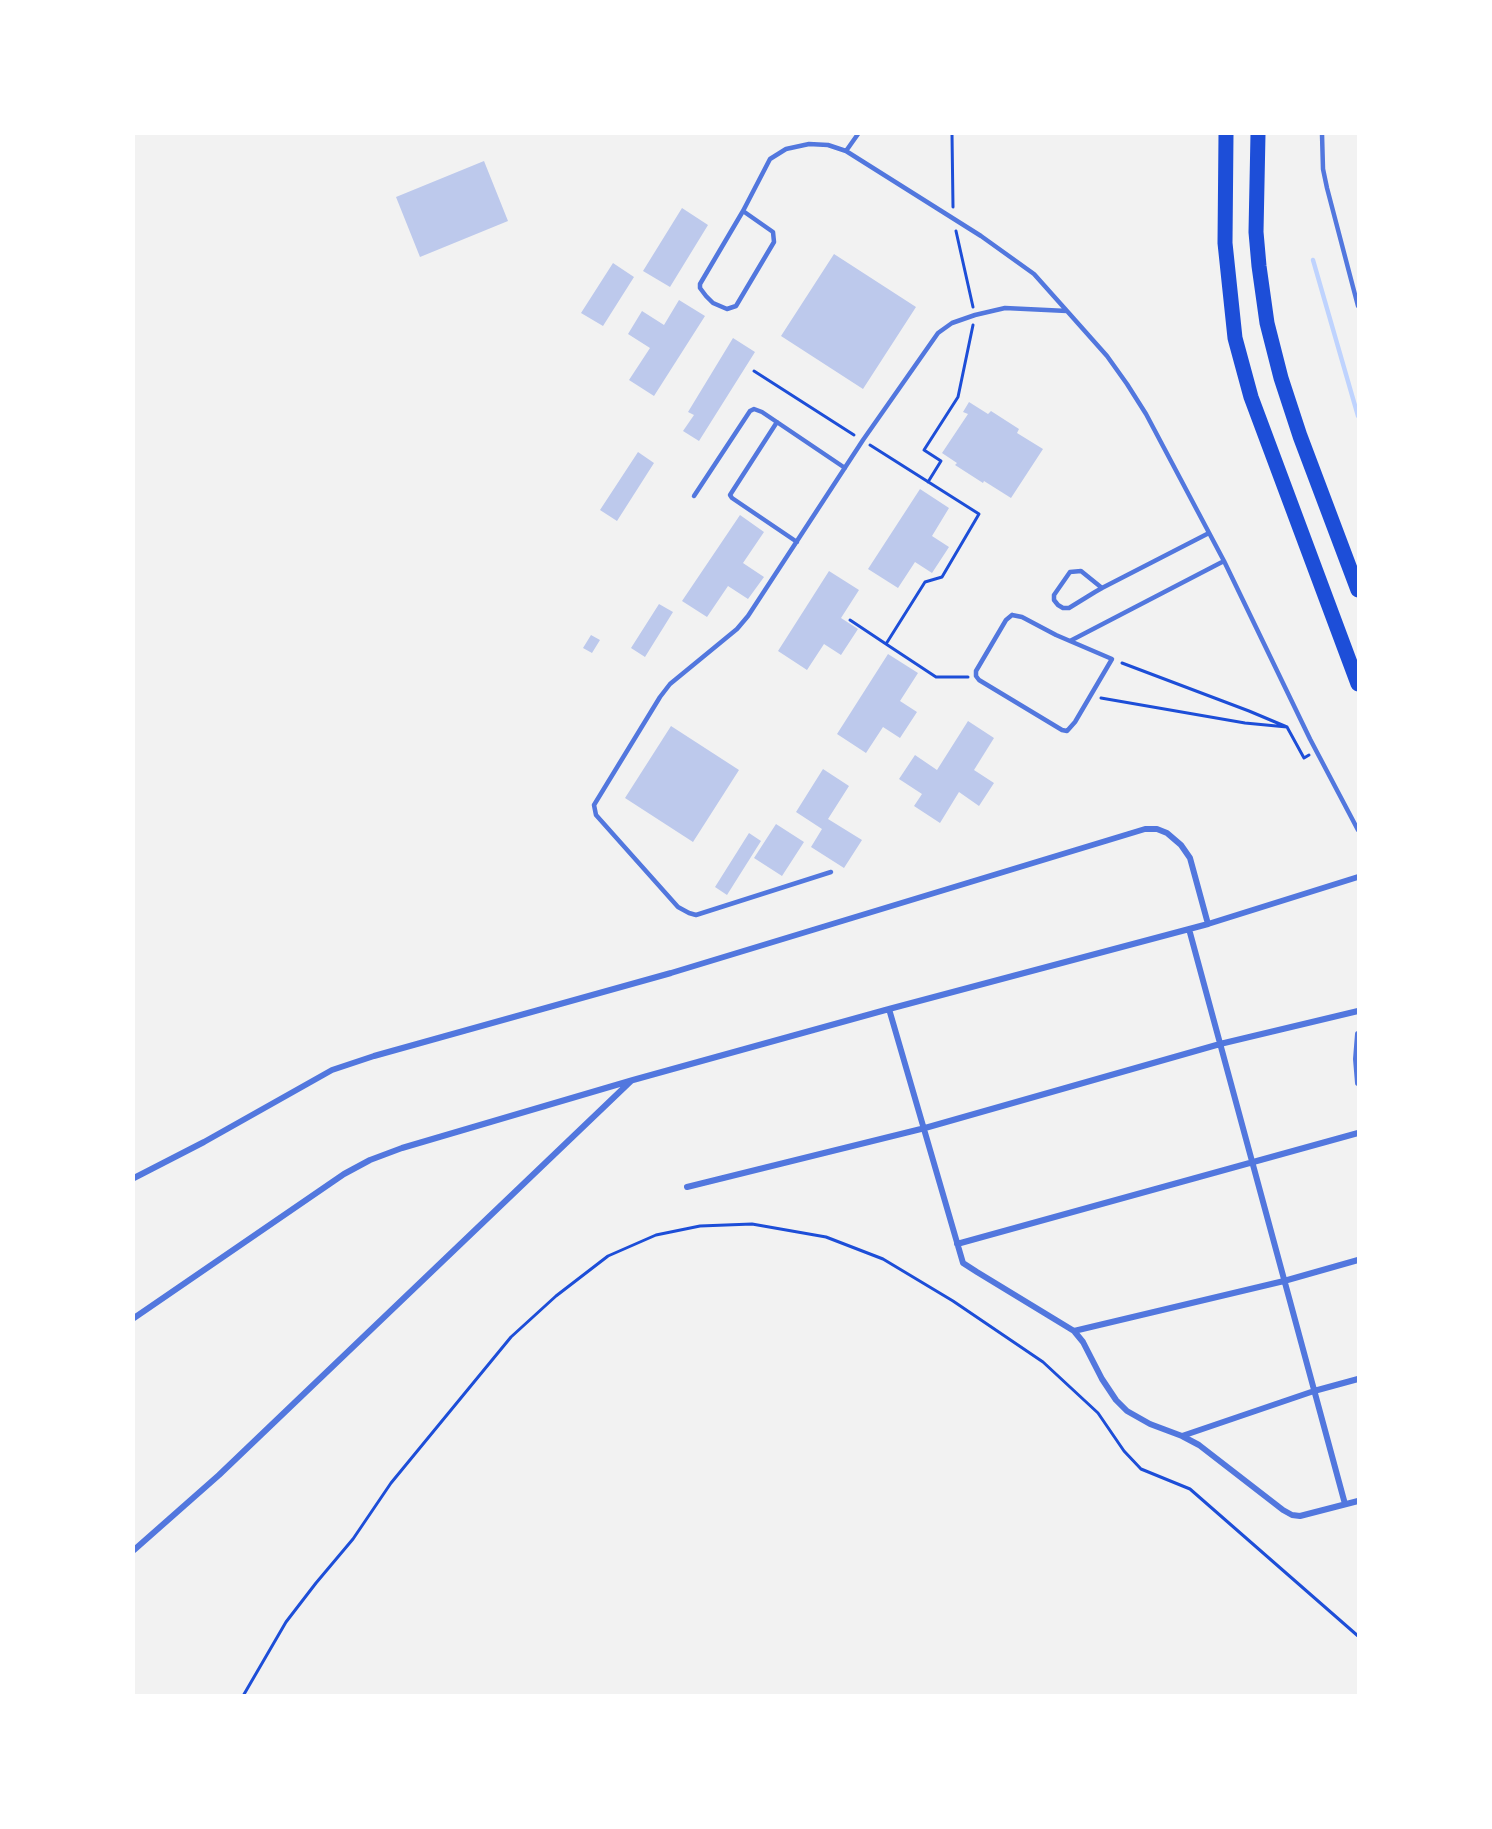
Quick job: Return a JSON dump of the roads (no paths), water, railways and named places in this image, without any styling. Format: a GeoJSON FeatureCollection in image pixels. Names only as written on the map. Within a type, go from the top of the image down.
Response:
{"type":"FeatureCollection","features":[{"type":"Feature","properties":{"kind":"main road"},"geometry":{"type":"LineString","coordinates":[[1227,134],[1225,243],[1236,338],[1251,397],[1359,684]]}},
{"type":"Feature","properties":{"kind":"main road"},"geometry":{"type":"LineString","coordinates":[[1258,134],[1256,232],[1267,323],[1281,378],[1300,436],[1359,590]]}},
{"type":"Feature","properties":{"kind":"street"},"geometry":{"type":"LineString","coordinates":[[134,1178],[234,1126],[332,1070],[374,1056],[671,973],[1145,829],[1157,828],[1167,833],[1181,845],[1190,858],[1208,924]]}},
{"type":"Feature","properties":{"kind":"street"},"geometry":{"type":"LineString","coordinates":[[134,1318],[344,1174],[369,1160],[402,1148],[633,1080],[1208,924],[1359,877]]}},
{"type":"Feature","properties":{"kind":"street"},"geometry":{"type":"LineString","coordinates":[[1189,929],[1345,1504]]}},
{"type":"Feature","properties":{"kind":"street"},"geometry":{"type":"LineString","coordinates":[[889,1009],[963,1263],[1074,1331],[1083,1342],[1116,1400],[1138,1418],[1182,1436],[1211,1453],[1283,1510],[1300,1516],[1359,1501]]}},
{"type":"Feature","properties":{"kind":"street"},"geometry":{"type":"LineString","coordinates":[[687,1187],[925,1128],[1220,1044],[1359,1011]]}},
{"type":"Feature","properties":{"kind":"street"},"geometry":{"type":"LineString","coordinates":[[1359,1034],[1356,1059],[1359,1083]]}},
{"type":"Feature","properties":{"kind":"street"},"geometry":{"type":"LineString","coordinates":[[134,1537],[136,1547],[219,1475],[633,1080]]}},
{"type":"Feature","properties":{"kind":"street"},"geometry":{"type":"LineString","coordinates":[[957,1244],[1359,1133]]}},
{"type":"Feature","properties":{"kind":"street"},"geometry":{"type":"LineString","coordinates":[[1074,1331],[1284,1281],[1359,1260]]}},
{"type":"Feature","properties":{"kind":"street"},"geometry":{"type":"LineString","coordinates":[[1182,1436],[1314,1391],[1359,1379]]}},
{"type":"Feature","properties":{"kind":"lane"},"geometry":{"type":"LineString","coordinates":[[846,150],[858,134]]}},
{"type":"Feature","properties":{"kind":"lane"},"geometry":{"type":"LineString","coordinates":[[1322,134],[1323,169],[1327,188],[1359,306]]}},
{"type":"Feature","properties":{"kind":"lane"},"geometry":{"type":"LineString","coordinates":[[743,211],[773,232],[774,242],[736,306],[727,309],[713,303],[700,288],[700,284],[743,211],[770,159],[786,149],[809,144],[828,145],[846,150],[981,236],[1034,274],[1107,356],[1146,414],[1224,561],[1317,752],[1359,830]]}},
{"type":"Feature","properties":{"kind":"lane"},"geometry":{"type":"LineString","coordinates":[[831,872],[696,915],[688,913],[678,907],[596,815],[594,804],[660,698],[682,672],[737,628],[748,616],[863,440],[938,333],[952,323],[1005,308],[1067,311]]}},
{"type":"Feature","properties":{"kind":"lane"},"geometry":{"type":"LineString","coordinates":[[694,496],[750,411],[758,410],[845,468]]}},
{"type":"Feature","properties":{"kind":"lane"},"geometry":{"type":"LineString","coordinates":[[777,422],[730,495],[797,542]]}},
{"type":"Feature","properties":{"kind":"lane"},"geometry":{"type":"LineString","coordinates":[[1102,588],[1081,571],[1070,572],[1054,595],[1054,600],[1063,608],[1069,608],[1102,588],[1209,532]]}},
{"type":"Feature","properties":{"kind":"lane"},"geometry":{"type":"LineString","coordinates":[[1070,641],[1224,561]]}},
{"type":"Feature","properties":{"kind":"lane"},"geometry":{"type":"LineString","coordinates":[[1012,615],[1022,616],[1070,641],[1112,659],[1075,722],[1067,731],[979,680],[976,676],[976,671],[1000,630],[1012,615]]}},
{"type":"Feature","properties":{"kind":"waterway"},"geometry":{"type":"LineString","coordinates":[[1313,260],[1358,416]]}}]}
